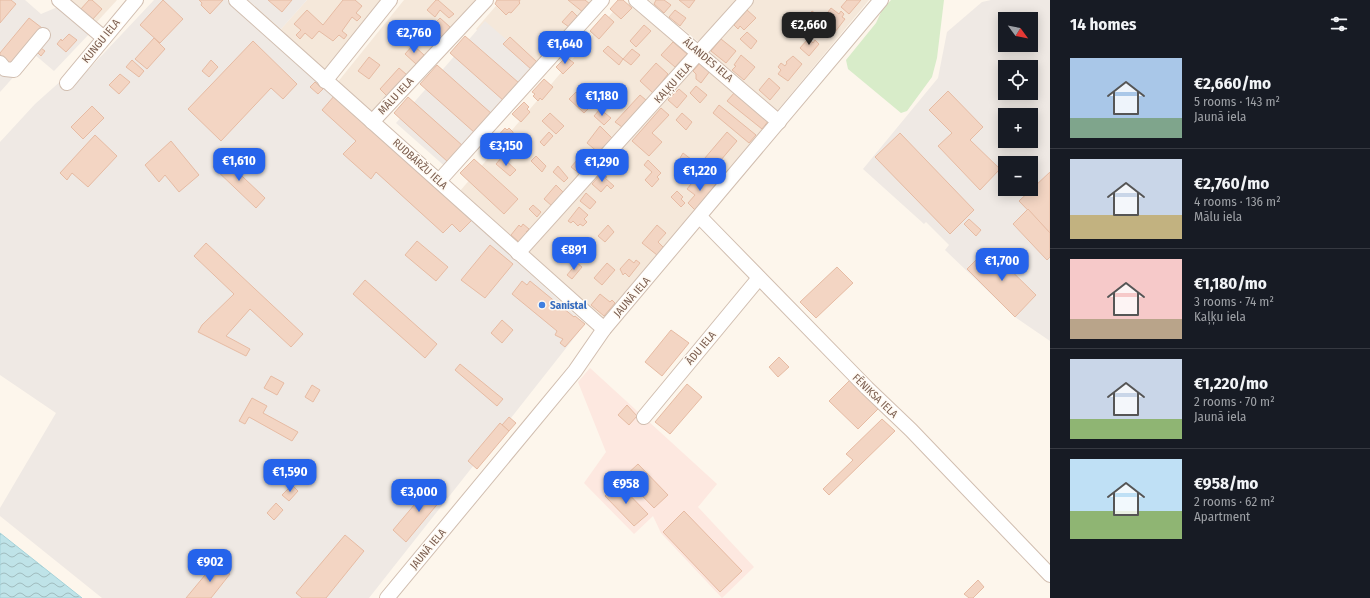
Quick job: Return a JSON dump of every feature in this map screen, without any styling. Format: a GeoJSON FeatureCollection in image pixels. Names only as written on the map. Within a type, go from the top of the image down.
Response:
{"type":"FeatureCollection","features":[{"type":"Feature","properties":{"kind":"street"},"geometry":{"type":"LineString","coordinates":[[59,0],[104,38]]}},
{"type":"Feature","properties":{"kind":"street","name":"KUNGU IELA"},"geometry":{"type":"LineString","coordinates":[[67,83],[136,0]]}},
{"type":"Feature","properties":{"kind":"street","name":"RUDBĀRŽU IELA"},"geometry":{"type":"LineString","coordinates":[[236,0],[604,329]]}},
{"type":"Feature","properties":{"kind":"street"},"geometry":{"type":"LineString","coordinates":[[325,81],[390,0]]}},
{"type":"Feature","properties":{"kind":"street","name":"MĀLU IELA"},"geometry":{"type":"LineString","coordinates":[[372,122],[486,0]]}},
{"type":"Feature","properties":{"kind":"street"},"geometry":{"type":"LineString","coordinates":[[438,181],[602,0]]}},
{"type":"Feature","properties":{"kind":"street","name":"ĀLANDES IELA"},"geometry":{"type":"LineString","coordinates":[[636,0],[700,53],[779,122]]}},
{"type":"Feature","properties":{"kind":"street","name":"KAĻĶU IELA"},"geometry":{"type":"LineString","coordinates":[[518,253],[700,53],[746,0]]}},
{"type":"Feature","properties":{"kind":"street","name":"JAUNĀ IELA"},"geometry":{"type":"LineString","coordinates":[[387,598],[570,378],[604,329],[700,217],[881,0]]}},
{"type":"Feature","properties":{"kind":"street"},"geometry":{"type":"LineString","coordinates":[[0,63],[5,69],[14,70],[43,35]]}},
{"type":"Feature","properties":{"kind":"street","name":"FĒNIKSA IELA"},"geometry":{"type":"LineString","coordinates":[[700,217],[758,278],[911,430],[1050,575]]}},
{"type":"Feature","properties":{"kind":"street","name":"ĀDU IELA"},"geometry":{"type":"LineString","coordinates":[[644,417],[758,278]]}},
{"type":"Feature","properties":{"kind":"shaded area"},"geometry":{"type":"Polygon","coordinates":[[[0,0],[25,0],[41,14],[60,6],[90,33],[54,71],[34,54],[0,92],[0,0]]]}},
{"type":"Feature","properties":{"kind":"shaded area"},"geometry":{"type":"Polygon","coordinates":[[[68,0],[117,0],[94,25],[68,0]]]}},
{"type":"Feature","properties":{"kind":"shaded area"},"geometry":{"type":"Polygon","coordinates":[[[154,0],[227,0],[335,95],[585,324],[369,598],[102,598],[0,516],[0,508],[56,413],[0,375],[0,142],[35,104],[63,79],[72,87],[154,0]]]}},
{"type":"Feature","properties":{"kind":"shaded area"},"geometry":{"type":"Polygon","coordinates":[[[248,0],[307,0],[281,29],[248,0]]]}},
{"type":"Feature","properties":{"kind":"shaded area"},"geometry":{"type":"Polygon","coordinates":[[[307,0],[384,0],[326,72],[281,29],[307,0]]]}},
{"type":"Feature","properties":{"kind":"shaded area"},"geometry":{"type":"Polygon","coordinates":[[[404,0],[481,0],[373,114],[337,83],[404,0]]]}},
{"type":"Feature","properties":{"kind":"shaded area"},"geometry":{"type":"Polygon","coordinates":[[[501,0],[606,0],[529,87],[476,29],[501,0]]]}},
{"type":"Feature","properties":{"kind":"shaded area"},"geometry":{"type":"Polygon","coordinates":[[[623,0],[692,56],[520,247],[460,191],[623,0]]]}},
{"type":"Feature","properties":{"kind":"shaded area"},"geometry":{"type":"Polygon","coordinates":[[[649,0],[741,0],[702,45],[649,0]]]}},
{"type":"Feature","properties":{"kind":"shaded area"},"geometry":{"type":"Polygon","coordinates":[[[754,0],[869,0],[777,111],[709,52],[754,0]]]}},
{"type":"Feature","properties":{"kind":"shaded area"},"geometry":{"type":"Polygon","coordinates":[[[991,0],[1050,0],[1050,341],[1015,317],[945,250],[949,245],[926,222],[924,224],[863,169],[938,78],[947,32],[982,2],[991,0]]]}},
{"type":"Feature","properties":{"kind":"shaded area"},"geometry":{"type":"Polygon","coordinates":[[[485,21],[539,68],[449,170],[396,123],[485,21]]]}},
{"type":"Feature","properties":{"kind":"shaded area"},"geometry":{"type":"Polygon","coordinates":[[[699,59],[775,121],[606,321],[526,252],[699,59]]]}},
{"type":"Feature","properties":{"kind":"shaded area"},"geometry":{"type":"Polygon","coordinates":[[[590,368],[717,484],[698,507],[754,567],[722,598],[661,533],[653,516],[634,534],[584,483],[606,452],[578,382],[590,368]]]}},
{"type":"Feature","properties":{"kind":"green space"},"geometry":{"type":"Polygon","coordinates":[[[891,0],[944,0],[937,58],[932,77],[907,111],[901,113],[848,69],[846,60],[876,23],[882,10],[891,0]]]}},
{"type":"Feature","properties":{"kind":"water"},"geometry":{"type":"Polygon","coordinates":[[[0,533],[82,598],[0,598],[0,533]]]}},
{"type":"Feature","properties":{"kind":"building"},"geometry":{"type":"Polygon","coordinates":[[[0,0],[11,0],[16,4],[0,23],[0,0]]]}},
{"type":"Feature","properties":{"kind":"building"},"geometry":{"type":"Polygon","coordinates":[[[89,0],[92,0],[102,9],[92,20],[80,10],[89,0]]]}},
{"type":"Feature","properties":{"kind":"building"},"geometry":{"type":"Polygon","coordinates":[[[163,0],[183,19],[160,43],[140,25],[163,0]]]}},
{"type":"Feature","properties":{"kind":"building"},"geometry":{"type":"Polygon","coordinates":[[[199,0],[223,0],[210,14],[201,5],[202,3],[199,0]]]}},
{"type":"Feature","properties":{"kind":"building"},"geometry":{"type":"Polygon","coordinates":[[[268,0],[292,0],[282,12],[268,0]]]}},
{"type":"Feature","properties":{"kind":"building"},"geometry":{"type":"Polygon","coordinates":[[[343,0],[355,0],[362,6],[356,13],[361,17],[357,21],[352,17],[342,31],[347,35],[344,39],[339,35],[333,41],[319,31],[312,39],[305,33],[300,39],[296,35],[301,30],[294,24],[307,10],[323,25],[343,0]]]}},
{"type":"Feature","properties":{"kind":"building"},"geometry":{"type":"Polygon","coordinates":[[[436,0],[438,0],[454,14],[449,18],[440,10],[435,17],[427,10],[436,0]]]}},
{"type":"Feature","properties":{"kind":"building"},"geometry":{"type":"Polygon","coordinates":[[[497,0],[520,0],[520,3],[511,13],[509,12],[506,15],[495,4],[497,0]]]}},
{"type":"Feature","properties":{"kind":"building"},"geometry":{"type":"Polygon","coordinates":[[[568,0],[585,0],[590,4],[584,13],[568,0]]]}},
{"type":"Feature","properties":{"kind":"building"},"geometry":{"type":"Polygon","coordinates":[[[618,0],[623,0],[632,8],[621,19],[610,9],[618,0]]]}},
{"type":"Feature","properties":{"kind":"building"},"geometry":{"type":"Polygon","coordinates":[[[656,0],[664,0],[671,5],[664,13],[654,4],[656,0]]]}},
{"type":"Feature","properties":{"kind":"building"},"geometry":{"type":"Polygon","coordinates":[[[679,0],[695,0],[689,8],[679,0]]]}},
{"type":"Feature","properties":{"kind":"building"},"geometry":{"type":"Polygon","coordinates":[[[847,0],[861,0],[849,14],[841,7],[847,0]]]}},
{"type":"Feature","properties":{"kind":"building"},"geometry":{"type":"Polygon","coordinates":[[[831,8],[839,14],[841,11],[844,14],[842,17],[845,19],[835,32],[824,23],[831,15],[828,12],[831,8]]]}},
{"type":"Feature","properties":{"kind":"building"},"geometry":{"type":"Polygon","coordinates":[[[675,10],[686,18],[680,26],[669,17],[675,10]]]}},
{"type":"Feature","properties":{"kind":"building"},"geometry":{"type":"Polygon","coordinates":[[[747,10],[756,18],[744,30],[740,26],[738,29],[734,25],[747,10]]]}},
{"type":"Feature","properties":{"kind":"building"},"geometry":{"type":"Polygon","coordinates":[[[572,11],[578,17],[569,27],[562,22],[572,11]]]}},
{"type":"Feature","properties":{"kind":"building"},"geometry":{"type":"Polygon","coordinates":[[[812,11],[823,19],[818,27],[806,19],[812,11]]]}},
{"type":"Feature","properties":{"kind":"building"},"geometry":{"type":"Polygon","coordinates":[[[605,14],[614,22],[599,39],[590,31],[605,14]]]}},
{"type":"Feature","properties":{"kind":"building"},"geometry":{"type":"Polygon","coordinates":[[[29,18],[42,28],[12,66],[0,56],[0,53],[29,18]]]}},
{"type":"Feature","properties":{"kind":"building"},"geometry":{"type":"Polygon","coordinates":[[[440,18],[450,27],[442,37],[431,27],[440,18]]]}},
{"type":"Feature","properties":{"kind":"building"},"geometry":{"type":"Polygon","coordinates":[[[644,25],[651,31],[636,47],[630,41],[644,25]]]}},
{"type":"Feature","properties":{"kind":"building"},"geometry":{"type":"Polygon","coordinates":[[[747,32],[757,41],[751,49],[740,39],[747,32]]]}},
{"type":"Feature","properties":{"kind":"building"},"geometry":{"type":"Polygon","coordinates":[[[69,34],[77,40],[66,52],[57,44],[61,39],[62,41],[69,34]]]}},
{"type":"Feature","properties":{"kind":"building"},"geometry":{"type":"Polygon","coordinates":[[[804,35],[808,38],[810,36],[813,38],[811,41],[813,43],[815,40],[819,44],[809,56],[800,48],[807,40],[803,36],[804,35]]]}},
{"type":"Feature","properties":{"kind":"building"},"geometry":{"type":"Polygon","coordinates":[[[465,36],[519,83],[504,101],[450,53],[465,36]]]}},
{"type":"Feature","properties":{"kind":"building"},"geometry":{"type":"Polygon","coordinates":[[[510,37],[538,63],[532,70],[503,44],[510,37]]]}},
{"type":"Feature","properties":{"kind":"building"},"geometry":{"type":"Polygon","coordinates":[[[154,38],[165,49],[147,69],[135,59],[154,38]]]}},
{"type":"Feature","properties":{"kind":"building"},"geometry":{"type":"Polygon","coordinates":[[[582,39],[590,45],[579,56],[572,50],[582,39]]]}},
{"type":"Feature","properties":{"kind":"building"},"geometry":{"type":"Polygon","coordinates":[[[721,39],[736,51],[726,63],[711,51],[721,39]]]}},
{"type":"Feature","properties":{"kind":"building"},"geometry":{"type":"Polygon","coordinates":[[[253,41],[297,84],[283,99],[271,88],[221,141],[188,109],[253,41]]]}},
{"type":"Feature","properties":{"kind":"building"},"geometry":{"type":"Polygon","coordinates":[[[673,42],[687,54],[675,67],[661,55],[673,42]]]}},
{"type":"Feature","properties":{"kind":"building"},"geometry":{"type":"Polygon","coordinates":[[[413,45],[424,55],[416,64],[405,54],[413,45]]]}},
{"type":"Feature","properties":{"kind":"building"},"geometry":{"type":"Polygon","coordinates":[[[38,46],[45,51],[41,56],[35,50],[38,46]]]}},
{"type":"Feature","properties":{"kind":"building"},"geometry":{"type":"Polygon","coordinates":[[[608,46],[623,59],[619,65],[603,51],[608,46]]]}},
{"type":"Feature","properties":{"kind":"building"},"geometry":{"type":"Polygon","coordinates":[[[632,49],[640,55],[631,65],[623,59],[632,49]]]}},
{"type":"Feature","properties":{"kind":"building"},"geometry":{"type":"Polygon","coordinates":[[[741,55],[755,67],[744,80],[732,70],[736,66],[734,65],[741,55]]]}},
{"type":"Feature","properties":{"kind":"building"},"geometry":{"type":"Polygon","coordinates":[[[793,56],[802,64],[788,81],[778,74],[781,70],[778,67],[781,63],[785,66],[787,63],[786,62],[793,56]]]}},
{"type":"Feature","properties":{"kind":"building"},"geometry":{"type":"Polygon","coordinates":[[[369,57],[380,65],[369,79],[358,71],[369,57]]]}},
{"type":"Feature","properties":{"kind":"building"},"geometry":{"type":"Polygon","coordinates":[[[566,57],[574,63],[563,74],[556,67],[566,57]]]}},
{"type":"Feature","properties":{"kind":"building"},"geometry":{"type":"Polygon","coordinates":[[[132,60],[144,71],[139,77],[126,67],[132,60]]]}},
{"type":"Feature","properties":{"kind":"building"},"geometry":{"type":"Polygon","coordinates":[[[211,60],[218,67],[209,77],[202,71],[211,60]]]}},
{"type":"Feature","properties":{"kind":"building"},"geometry":{"type":"Polygon","coordinates":[[[656,63],[668,74],[653,93],[640,81],[656,63]]]}},
{"type":"Feature","properties":{"kind":"building"},"geometry":{"type":"Polygon","coordinates":[[[700,63],[710,71],[701,83],[696,79],[696,74],[693,71],[700,63]]]}},
{"type":"Feature","properties":{"kind":"building"},"geometry":{"type":"Polygon","coordinates":[[[437,65],[492,114],[475,133],[420,84],[437,65]]]}},
{"type":"Feature","properties":{"kind":"building"},"geometry":{"type":"Polygon","coordinates":[[[399,68],[407,75],[387,96],[380,89],[399,68]]]}},
{"type":"Feature","properties":{"kind":"building"},"geometry":{"type":"Polygon","coordinates":[[[120,74],[130,82],[119,94],[109,85],[120,74]]]}},
{"type":"Feature","properties":{"kind":"building"},"geometry":{"type":"Polygon","coordinates":[[[769,78],[780,88],[770,100],[759,90],[769,78]]]}},
{"type":"Feature","properties":{"kind":"building"},"geometry":{"type":"Polygon","coordinates":[[[544,79],[553,87],[542,100],[540,98],[538,101],[533,96],[535,94],[532,92],[544,79]]]}},
{"type":"Feature","properties":{"kind":"building"},"geometry":{"type":"Polygon","coordinates":[[[315,82],[323,89],[318,94],[310,87],[315,82]]]}},
{"type":"Feature","properties":{"kind":"building"},"geometry":{"type":"Polygon","coordinates":[[[696,86],[707,95],[700,103],[690,93],[696,86]]]}},
{"type":"Feature","properties":{"kind":"building"},"geometry":{"type":"Polygon","coordinates":[[[679,89],[687,96],[677,108],[668,100],[679,89]]]}},
{"type":"Feature","properties":{"kind":"building"},"geometry":{"type":"Polygon","coordinates":[[[948,91],[983,127],[970,140],[998,167],[998,171],[980,190],[938,146],[952,133],[929,110],[948,91]]]}},
{"type":"Feature","properties":{"kind":"building"},"geometry":{"type":"Polygon","coordinates":[[[576,92],[591,106],[584,113],[569,99],[576,92]]]}},
{"type":"Feature","properties":{"kind":"building"},"geometry":{"type":"Polygon","coordinates":[[[735,92],[769,120],[762,129],[727,101],[735,92]]]}},
{"type":"Feature","properties":{"kind":"building"},"geometry":{"type":"Polygon","coordinates":[[[335,95],[472,220],[460,232],[452,224],[443,233],[376,172],[371,179],[343,154],[356,141],[322,110],[335,95]]]}},
{"type":"Feature","properties":{"kind":"building"},"geometry":{"type":"Polygon","coordinates":[[[640,95],[646,100],[622,127],[615,122],[640,95]]]}},
{"type":"Feature","properties":{"kind":"building"},"geometry":{"type":"Polygon","coordinates":[[[408,97],[463,146],[448,162],[394,113],[408,97]]]}},
{"type":"Feature","properties":{"kind":"building"},"geometry":{"type":"Polygon","coordinates":[[[524,102],[529,107],[527,109],[530,112],[521,122],[512,114],[524,102]]]}},
{"type":"Feature","properties":{"kind":"building"},"geometry":{"type":"Polygon","coordinates":[[[719,105],[756,135],[749,143],[713,113],[719,105]]]}},
{"type":"Feature","properties":{"kind":"building"},"geometry":{"type":"Polygon","coordinates":[[[92,106],[104,118],[83,139],[71,127],[92,106]]]}},
{"type":"Feature","properties":{"kind":"building"},"geometry":{"type":"Polygon","coordinates":[[[661,108],[669,115],[652,133],[662,142],[649,156],[632,141],[661,108]]]}},
{"type":"Feature","properties":{"kind":"building"},"geometry":{"type":"Polygon","coordinates":[[[600,109],[611,118],[604,125],[594,116],[600,109]]]}},
{"type":"Feature","properties":{"kind":"building"},"geometry":{"type":"Polygon","coordinates":[[[550,113],[564,126],[556,134],[542,121],[550,113]]]}},
{"type":"Feature","properties":{"kind":"building"},"geometry":{"type":"Polygon","coordinates":[[[682,113],[692,122],[686,130],[676,120],[682,113]]]}},
{"type":"Feature","properties":{"kind":"building"},"geometry":{"type":"Polygon","coordinates":[[[600,126],[612,138],[599,153],[587,143],[600,126]]]}},
{"type":"Feature","properties":{"kind":"building"},"geometry":{"type":"Polygon","coordinates":[[[505,128],[507,130],[509,128],[513,132],[513,135],[503,146],[501,146],[495,139],[505,128]]]}},
{"type":"Feature","properties":{"kind":"building"},"geometry":{"type":"Polygon","coordinates":[[[549,132],[553,136],[544,146],[540,142],[549,132]]]}},
{"type":"Feature","properties":{"kind":"building"},"geometry":{"type":"Polygon","coordinates":[[[727,132],[737,141],[710,173],[699,165],[727,132]]]}},
{"type":"Feature","properties":{"kind":"building"},"geometry":{"type":"Polygon","coordinates":[[[900,133],[974,210],[950,234],[875,157],[900,133]]]}},
{"type":"Feature","properties":{"kind":"building"},"geometry":{"type":"Polygon","coordinates":[[[95,135],[117,156],[88,187],[72,173],[67,180],[60,173],[95,135]]]}},
{"type":"Feature","properties":{"kind":"building"},"geometry":{"type":"Polygon","coordinates":[[[171,141],[199,175],[179,192],[165,175],[159,182],[145,165],[171,141]]]}},
{"type":"Feature","properties":{"kind":"building"},"geometry":{"type":"Polygon","coordinates":[[[487,142],[493,147],[489,152],[483,146],[487,142]]]}},
{"type":"Feature","properties":{"kind":"building"},"geometry":{"type":"Polygon","coordinates":[[[583,153],[592,161],[580,174],[571,167],[583,153]]]}},
{"type":"Feature","properties":{"kind":"building"},"geometry":{"type":"Polygon","coordinates":[[[683,153],[696,163],[692,168],[680,158],[683,153]]]}},
{"type":"Feature","properties":{"kind":"building"},"geometry":{"type":"Polygon","coordinates":[[[536,156],[546,166],[542,172],[531,161],[536,156]]]}},
{"type":"Feature","properties":{"kind":"building"},"geometry":{"type":"Polygon","coordinates":[[[222,157],[265,198],[256,208],[213,167],[222,157]]]}},
{"type":"Feature","properties":{"kind":"building"},"geometry":{"type":"Polygon","coordinates":[[[502,157],[516,170],[510,176],[496,164],[502,157]]]}},
{"type":"Feature","properties":{"kind":"building"},"geometry":{"type":"Polygon","coordinates":[[[474,159],[518,199],[504,214],[460,173],[474,159]]]}},
{"type":"Feature","properties":{"kind":"building"},"geometry":{"type":"Polygon","coordinates":[[[648,160],[661,173],[657,177],[659,179],[652,187],[645,180],[652,172],[644,165],[648,160]]]}},
{"type":"Feature","properties":{"kind":"building"},"geometry":{"type":"Polygon","coordinates":[[[558,166],[568,178],[564,182],[553,172],[558,166]]]}},
{"type":"Feature","properties":{"kind":"building"},"geometry":{"type":"Polygon","coordinates":[[[1050,172],[1050,233],[1019,201],[1024,196],[1038,196],[1038,183],[1050,172]]]}},
{"type":"Feature","properties":{"kind":"building"},"geometry":{"type":"Polygon","coordinates":[[[601,174],[607,177],[605,178],[614,186],[611,189],[607,185],[601,192],[592,184],[601,174]]]}},
{"type":"Feature","properties":{"kind":"building"},"geometry":{"type":"Polygon","coordinates":[[[696,178],[703,184],[707,178],[716,184],[695,210],[688,203],[695,195],[687,189],[696,178]]]}},
{"type":"Feature","properties":{"kind":"building"},"geometry":{"type":"Polygon","coordinates":[[[556,185],[564,193],[552,206],[544,199],[556,185]]]}},
{"type":"Feature","properties":{"kind":"building"},"geometry":{"type":"Polygon","coordinates":[[[677,191],[683,197],[681,199],[685,203],[681,207],[671,197],[677,191]]]}},
{"type":"Feature","properties":{"kind":"building"},"geometry":{"type":"Polygon","coordinates":[[[586,193],[596,202],[590,209],[580,201],[586,193]]]}},
{"type":"Feature","properties":{"kind":"building"},"geometry":{"type":"Polygon","coordinates":[[[533,205],[541,212],[537,217],[529,209],[533,205]]]}},
{"type":"Feature","properties":{"kind":"building"},"geometry":{"type":"Polygon","coordinates":[[[579,207],[588,215],[584,219],[587,222],[583,226],[580,224],[578,226],[573,221],[571,223],[568,221],[579,207]]]}},
{"type":"Feature","properties":{"kind":"building"},"geometry":{"type":"Polygon","coordinates":[[[1028,209],[1050,233],[1050,257],[1047,260],[1013,224],[1028,209]]]}},
{"type":"Feature","properties":{"kind":"building"},"geometry":{"type":"Polygon","coordinates":[[[969,219],[981,230],[976,236],[964,224],[969,219]]]}},
{"type":"Feature","properties":{"kind":"building"},"geometry":{"type":"Polygon","coordinates":[[[523,224],[529,229],[526,232],[528,233],[519,242],[511,235],[519,225],[521,227],[523,224]]]}},
{"type":"Feature","properties":{"kind":"building"},"geometry":{"type":"Polygon","coordinates":[[[608,225],[614,232],[605,242],[598,236],[608,225]]]}},
{"type":"Feature","properties":{"kind":"building"},"geometry":{"type":"Polygon","coordinates":[[[657,225],[666,233],[658,242],[664,248],[657,255],[642,243],[657,225]]]}},
{"type":"Feature","properties":{"kind":"building"},"geometry":{"type":"Polygon","coordinates":[[[417,241],[448,267],[436,281],[405,255],[417,241]]]}},
{"type":"Feature","properties":{"kind":"building"},"geometry":{"type":"Polygon","coordinates":[[[206,243],[303,334],[291,347],[250,309],[226,336],[250,349],[246,356],[198,332],[202,325],[234,294],[194,256],[206,243]]]}},
{"type":"Feature","properties":{"kind":"building"},"geometry":{"type":"Polygon","coordinates":[[[490,245],[513,264],[485,298],[461,280],[490,245]]]}},
{"type":"Feature","properties":{"kind":"building"},"geometry":{"type":"Polygon","coordinates":[[[988,248],[1036,295],[1015,317],[967,269],[988,248]]]}},
{"type":"Feature","properties":{"kind":"building"},"geometry":{"type":"Polygon","coordinates":[[[629,259],[634,263],[636,260],[640,263],[629,277],[625,273],[623,275],[620,269],[629,259]]]}},
{"type":"Feature","properties":{"kind":"building"},"geometry":{"type":"Polygon","coordinates":[[[577,263],[582,267],[572,279],[567,275],[577,263]]]}},
{"type":"Feature","properties":{"kind":"building"},"geometry":{"type":"Polygon","coordinates":[[[607,263],[615,270],[602,285],[594,278],[607,263]]]}},
{"type":"Feature","properties":{"kind":"building"},"geometry":{"type":"Polygon","coordinates":[[[837,267],[853,283],[816,318],[800,302],[837,267]]]}},
{"type":"Feature","properties":{"kind":"building"},"geometry":{"type":"Polygon","coordinates":[[[365,280],[437,344],[425,358],[353,294],[365,280]]]}},
{"type":"Feature","properties":{"kind":"building","name":"Sanistal"},"geometry":{"type":"Polygon","coordinates":[[[522,281],[527,285],[530,281],[574,317],[575,316],[585,324],[565,347],[560,343],[563,339],[555,335],[557,331],[512,294],[522,281]]]}},
{"type":"Feature","properties":{"kind":"building"},"geometry":{"type":"Polygon","coordinates":[[[600,294],[610,302],[612,300],[615,303],[604,316],[591,305],[600,294]]]}},
{"type":"Feature","properties":{"kind":"building"},"geometry":{"type":"Polygon","coordinates":[[[502,320],[513,330],[502,343],[491,333],[502,320]]]}},
{"type":"Feature","properties":{"kind":"building"},"geometry":{"type":"Polygon","coordinates":[[[671,330],[689,343],[662,376],[645,362],[671,330]]]}},
{"type":"Feature","properties":{"kind":"building"},"geometry":{"type":"Polygon","coordinates":[[[779,357],[789,367],[778,377],[769,367],[779,357]]]}},
{"type":"Feature","properties":{"kind":"building"},"geometry":{"type":"Polygon","coordinates":[[[460,364],[503,399],[497,406],[455,370],[460,364]]]}},
{"type":"Feature","properties":{"kind":"building"},"geometry":{"type":"Polygon","coordinates":[[[271,376],[284,383],[277,395],[264,388],[271,376]]]}},
{"type":"Feature","properties":{"kind":"building"},"geometry":{"type":"Polygon","coordinates":[[[850,380],[878,409],[858,429],[829,401],[850,380]]]}},
{"type":"Feature","properties":{"kind":"building"},"geometry":{"type":"Polygon","coordinates":[[[687,384],[702,397],[670,434],[655,422],[687,384]]]}},
{"type":"Feature","properties":{"kind":"building"},"geometry":{"type":"Polygon","coordinates":[[[312,385],[320,390],[313,402],[305,397],[312,385]]]}},
{"type":"Feature","properties":{"kind":"building"},"geometry":{"type":"Polygon","coordinates":[[[252,398],[267,406],[263,413],[298,432],[292,441],[249,417],[245,424],[239,421],[252,398]]]}},
{"type":"Feature","properties":{"kind":"building"},"geometry":{"type":"Polygon","coordinates":[[[627,405],[637,416],[629,425],[618,415],[627,405]]]}},
{"type":"Feature","properties":{"kind":"building"},"geometry":{"type":"Polygon","coordinates":[[[509,417],[516,423],[509,431],[502,425],[509,417]]]}},
{"type":"Feature","properties":{"kind":"building"},"geometry":{"type":"Polygon","coordinates":[[[882,419],[895,431],[829,495],[823,489],[853,460],[846,454],[882,419]]]}},
{"type":"Feature","properties":{"kind":"building"},"geometry":{"type":"Polygon","coordinates":[[[500,423],[509,431],[477,469],[468,461],[500,423]]]}},
{"type":"Feature","properties":{"kind":"building"},"geometry":{"type":"Polygon","coordinates":[[[638,464],[668,495],[654,508],[624,477],[638,464]]]}},
{"type":"Feature","properties":{"kind":"building"},"geometry":{"type":"Polygon","coordinates":[[[618,483],[648,514],[634,526],[605,496],[618,483]]]}},
{"type":"Feature","properties":{"kind":"building"},"geometry":{"type":"Polygon","coordinates":[[[292,485],[298,491],[289,501],[282,495],[292,485]]]}},
{"type":"Feature","properties":{"kind":"building"},"geometry":{"type":"Polygon","coordinates":[[[431,485],[445,495],[406,542],[393,530],[431,485]]]}},
{"type":"Feature","properties":{"kind":"building"},"geometry":{"type":"Polygon","coordinates":[[[276,503],[283,510],[274,520],[267,513],[276,503]]]}},
{"type":"Feature","properties":{"kind":"building"},"geometry":{"type":"Polygon","coordinates":[[[684,511],[742,571],[720,592],[663,532],[684,511]]]}},
{"type":"Feature","properties":{"kind":"building"},"geometry":{"type":"Polygon","coordinates":[[[345,535],[364,551],[326,598],[302,598],[296,593],[345,535]]]}},
{"type":"Feature","properties":{"kind":"building"},"geometry":{"type":"Polygon","coordinates":[[[215,563],[230,574],[211,598],[186,598],[215,563]]]}},
{"type":"Feature","properties":{"kind":"building"},"geometry":{"type":"Polygon","coordinates":[[[978,580],[984,587],[973,598],[969,598],[964,594],[978,580]]]}},
{"type":"Feature","properties":{"kind":"place","name":"Sanistal"},"geometry":{"type":"Point","coordinates":[542,305]}}]}
